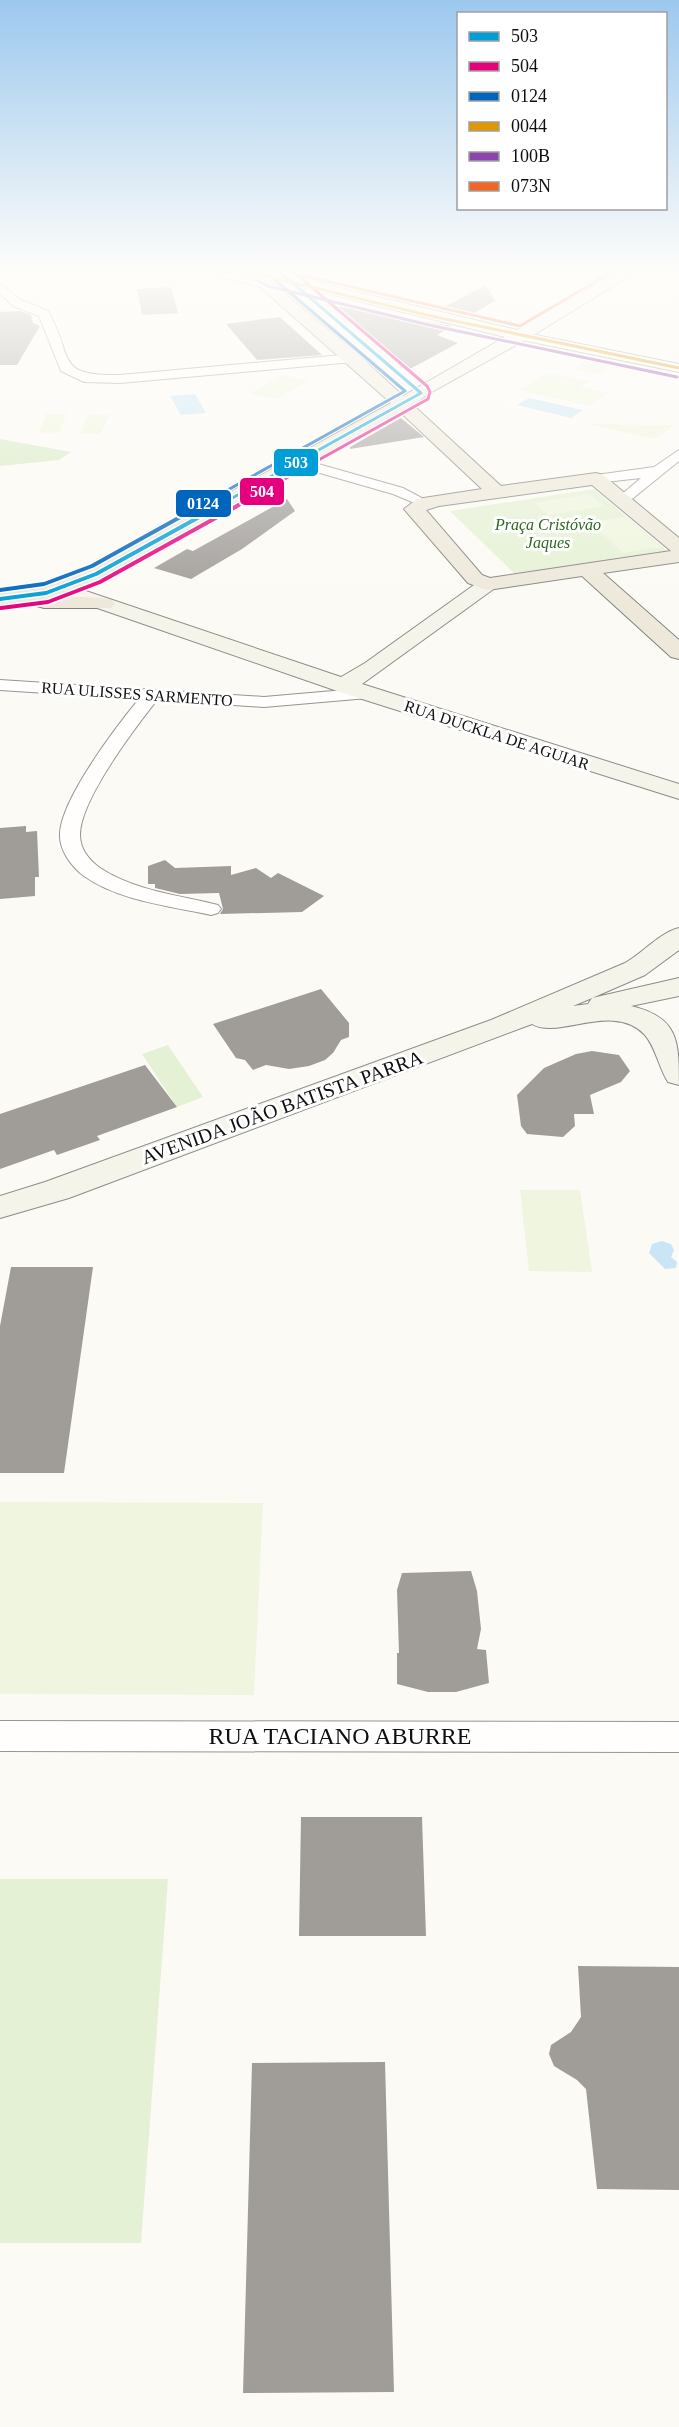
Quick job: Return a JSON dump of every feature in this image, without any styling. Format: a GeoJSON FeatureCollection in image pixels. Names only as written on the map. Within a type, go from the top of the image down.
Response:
{"type":"FeatureCollection","features":[{"type":"Feature","properties":{"kind":"main road"},"geometry":{"type":"LineString","coordinates":[[383,385],[495,491]]}},
{"type":"Feature","properties":{"kind":"main road"},"geometry":{"type":"LineString","coordinates":[[413,385],[440,410]]}},
{"type":"Feature","properties":{"kind":"main road"},"geometry":{"type":"LineString","coordinates":[[416,388],[420,385]]}},
{"type":"Feature","properties":{"kind":"main road"},"geometry":{"type":"LineString","coordinates":[[0,586],[40,580],[68,568],[422,385]]}},
{"type":"Feature","properties":{"kind":"main road"},"geometry":{"type":"LineString","coordinates":[[0,601],[61,589],[96,574],[297,462],[397,398]]}},
{"type":"Feature","properties":{"kind":"main road"},"geometry":{"type":"LineString","coordinates":[[508,472],[524,488]]}},
{"type":"Feature","properties":{"kind":"main road"},"geometry":{"type":"LineString","coordinates":[[679,548],[596,479],[495,491],[424,503],[414,509],[475,579],[489,584],[679,556]]}},
{"type":"Feature","properties":{"kind":"main road"},"geometry":{"type":"LineString","coordinates":[[612,567],[679,626]]}},
{"type":"Feature","properties":{"kind":"main road"},"geometry":{"type":"LineString","coordinates":[[61,589],[55,587],[55,579],[68,568]]}},
{"type":"Feature","properties":{"kind":"main road"},"geometry":{"type":"LineString","coordinates":[[588,570],[679,652]]}},
{"type":"Feature","properties":{"kind":"main road"},"geometry":{"type":"LineString","coordinates":[[335,682],[373,668],[489,584]]}},
{"type":"Feature","properties":{"kind":"main road","name":"RUA DUCKLA DE AGUIAR"},"geometry":{"type":"LineString","coordinates":[[61,589],[368,693],[679,792]]}},
{"type":"Feature","properties":{"kind":"main road"},"geometry":{"type":"LineString","coordinates":[[0,601],[104,604]]}},
{"type":"Feature","properties":{"kind":"main road","name":"AVENIDA JOÃO BATISTA PARRA"},"geometry":{"type":"LineString","coordinates":[[0,1207],[57,1190],[506,1024],[635,969],[652,959],[679,936]]}},
{"type":"Feature","properties":{"kind":"main road","name":"AVENIDA JOÃO BATISTA PARRA"},"geometry":{"type":"LineString","coordinates":[[506,1024],[679,987]]}},
{"type":"Feature","properties":{"kind":"main road"},"geometry":{"type":"LineString","coordinates":[[506,1024],[576,1014],[634,1015],[655,1028],[679,1075]]}},
{"type":"Feature","properties":{"kind":"main road","name":"AVENIDA JOÃO BATISTA PARRA"},"geometry":{"type":"LineString","coordinates":[[0,1220],[57,1190]]}},
{"type":"Feature","properties":{"kind":"street"},"geometry":{"type":"LineString","coordinates":[[622,500],[679,454]]}},
{"type":"Feature","properties":{"kind":"street"},"geometry":{"type":"LineString","coordinates":[[297,462],[398,491],[424,503]]}},
{"type":"Feature","properties":{"kind":"street"},"geometry":{"type":"LineString","coordinates":[[596,479],[658,471]]}},
{"type":"Feature","properties":{"kind":"street","name":"RUA ULISSES SARMENTO"},"geometry":{"type":"LineString","coordinates":[[273,702],[302,695],[335,682]]}},
{"type":"Feature","properties":{"kind":"street","name":"RUA ULISSES SARMENTO"},"geometry":{"type":"LineString","coordinates":[[0,685],[273,702],[368,693]]}},
{"type":"Feature","properties":{"kind":"street"},"geometry":{"type":"LineString","coordinates":[[152,695],[100,766],[75,811],[69,830],[72,847],[80,861],[103,879],[134,890],[211,909]]}},
{"type":"Feature","properties":{"kind":"street","name":"RUA TACIANO ABURRE"},"geometry":{"type":"LineString","coordinates":[[0,1736],[679,1737]]}},
{"type":"Feature","properties":{"kind":"green space"},"geometry":{"type":"Polygon","coordinates":[[[264,385],[300,385],[276,399],[250,393],[264,385]]]}},
{"type":"Feature","properties":{"kind":"green space"},"geometry":{"type":"Polygon","coordinates":[[[528,385],[583,385],[580,387],[608,393],[590,406],[520,390],[528,385]]]}},
{"type":"Feature","properties":{"kind":"green space"},"geometry":{"type":"Polygon","coordinates":[[[46,414],[66,414],[60,433],[39,433],[46,414]]]}},
{"type":"Feature","properties":{"kind":"green space"},"geometry":{"type":"Polygon","coordinates":[[[89,414],[109,415],[101,434],[80,434],[89,414]]]}},
{"type":"Feature","properties":{"kind":"green space"},"geometry":{"type":"Polygon","coordinates":[[[588,424],[674,425],[655,439],[588,424]]]}},
{"type":"Feature","properties":{"kind":"green space"},"geometry":{"type":"Polygon","coordinates":[[[0,439],[71,452],[59,460],[0,466],[0,439]]]}},
{"type":"Feature","properties":{"kind":"green space","name":"Praça Cristóvão Jaques"},"geometry":{"type":"Polygon","coordinates":[[[594,489],[667,551],[517,576],[450,511],[594,489]]]}},
{"type":"Feature","properties":{"kind":"green space"},"geometry":{"type":"Polygon","coordinates":[[[589,494],[604,506],[549,515],[534,503],[589,494]]]}},
{"type":"Feature","properties":{"kind":"green space"},"geometry":{"type":"Polygon","coordinates":[[[626,517],[660,547],[623,553],[590,522],[626,517]]]}},
{"type":"Feature","properties":{"kind":"green space"},"geometry":{"type":"Polygon","coordinates":[[[168,1045],[203,1097],[177,1107],[142,1054],[168,1045]]]}},
{"type":"Feature","properties":{"kind":"green space"},"geometry":{"type":"Polygon","coordinates":[[[520,1190],[580,1190],[592,1272],[529,1271],[520,1190]]]}},
{"type":"Feature","properties":{"kind":"green space"},"geometry":{"type":"Polygon","coordinates":[[[0,1502],[263,1503],[254,1695],[0,1694],[0,1502]]]}},
{"type":"Feature","properties":{"kind":"green space"},"geometry":{"type":"Polygon","coordinates":[[[0,1879],[168,1879],[141,2243],[0,2243],[0,1879]]]}},
{"type":"Feature","properties":{"kind":"water"},"geometry":{"type":"Polygon","coordinates":[[[195,394],[206,413],[181,415],[170,396],[195,394]]]}},
{"type":"Feature","properties":{"kind":"water"},"geometry":{"type":"Polygon","coordinates":[[[529,398],[583,410],[571,418],[517,405],[529,398]]]}},
{"type":"Feature","properties":{"kind":"water"},"geometry":{"type":"Polygon","coordinates":[[[662,1241],[671,1244],[674,1250],[671,1257],[677,1262],[676,1268],[665,1269],[649,1253],[652,1244],[662,1241]]]}},
{"type":"Feature","properties":{"kind":"building"},"geometry":{"type":"Polygon","coordinates":[[[401,418],[424,437],[350,449],[350,447],[401,418]]]}},
{"type":"Feature","properties":{"kind":"building"},"geometry":{"type":"Polygon","coordinates":[[[287,499],[295,511],[242,549],[191,579],[154,568],[187,549],[193,551],[287,499]]]}},
{"type":"Feature","properties":{"kind":"building"},"geometry":{"type":"Polygon","coordinates":[[[26,826],[26,832],[37,831],[39,877],[35,877],[35,896],[0,899],[0,828],[26,826]]]}},
{"type":"Feature","properties":{"kind":"building"},"geometry":{"type":"Polygon","coordinates":[[[165,860],[175,868],[231,866],[231,875],[256,868],[271,878],[278,873],[324,896],[302,912],[220,914],[223,909],[219,893],[180,894],[155,888],[155,884],[148,884],[148,866],[165,860]]]}},
{"type":"Feature","properties":{"kind":"building"},"geometry":{"type":"Polygon","coordinates":[[[321,989],[349,1023],[349,1037],[341,1040],[333,1053],[325,1060],[309,1066],[289,1069],[266,1065],[253,1070],[245,1060],[236,1058],[213,1024],[321,989]]]}},
{"type":"Feature","properties":{"kind":"building"},"geometry":{"type":"Polygon","coordinates":[[[592,1051],[619,1055],[630,1071],[621,1082],[590,1095],[594,1114],[574,1114],[575,1126],[563,1137],[527,1134],[521,1126],[517,1095],[544,1068],[576,1054],[592,1051]]]}},
{"type":"Feature","properties":{"kind":"building"},"geometry":{"type":"Polygon","coordinates":[[[145,1065],[177,1107],[97,1136],[100,1140],[57,1155],[54,1150],[0,1169],[0,1114],[145,1065]]]}},
{"type":"Feature","properties":{"kind":"building"},"geometry":{"type":"Polygon","coordinates":[[[11,1267],[93,1267],[64,1473],[0,1473],[0,1326],[11,1267]]]}},
{"type":"Feature","properties":{"kind":"building"},"geometry":{"type":"Polygon","coordinates":[[[471,1571],[477,1591],[481,1629],[477,1649],[486,1650],[489,1683],[456,1692],[428,1692],[397,1684],[397,1653],[399,1653],[397,1590],[402,1573],[471,1571]]]}},
{"type":"Feature","properties":{"kind":"building"},"geometry":{"type":"Polygon","coordinates":[[[301,1817],[422,1817],[426,1936],[299,1936],[301,1817]]]}},
{"type":"Feature","properties":{"kind":"building"},"geometry":{"type":"Polygon","coordinates":[[[578,1966],[679,1967],[679,2190],[597,2189],[586,2089],[577,2080],[554,2066],[549,2054],[551,2045],[571,2032],[581,2017],[578,1966]]]}},
{"type":"Feature","properties":{"kind":"building"},"geometry":{"type":"Polygon","coordinates":[[[385,2062],[394,2392],[243,2393],[252,2063],[385,2062]]]}},
{"type":"Feature","properties":{"kind":"transit line","name":"0124"},"geometry":{"type":"LineString","coordinates":[[0,590],[44,584],[92,566],[405,391],[398,385]]}},
{"type":"Feature","properties":{"kind":"transit line","name":"503"},"geometry":{"type":"LineString","coordinates":[[0,599],[46,593],[96,574],[421,393],[412,385]]}},
{"type":"Feature","properties":{"kind":"transit line","name":"504"},"geometry":{"type":"LineString","coordinates":[[1,608],[48,602],[100,582],[428,399],[430,392],[426,385]]}}]}
